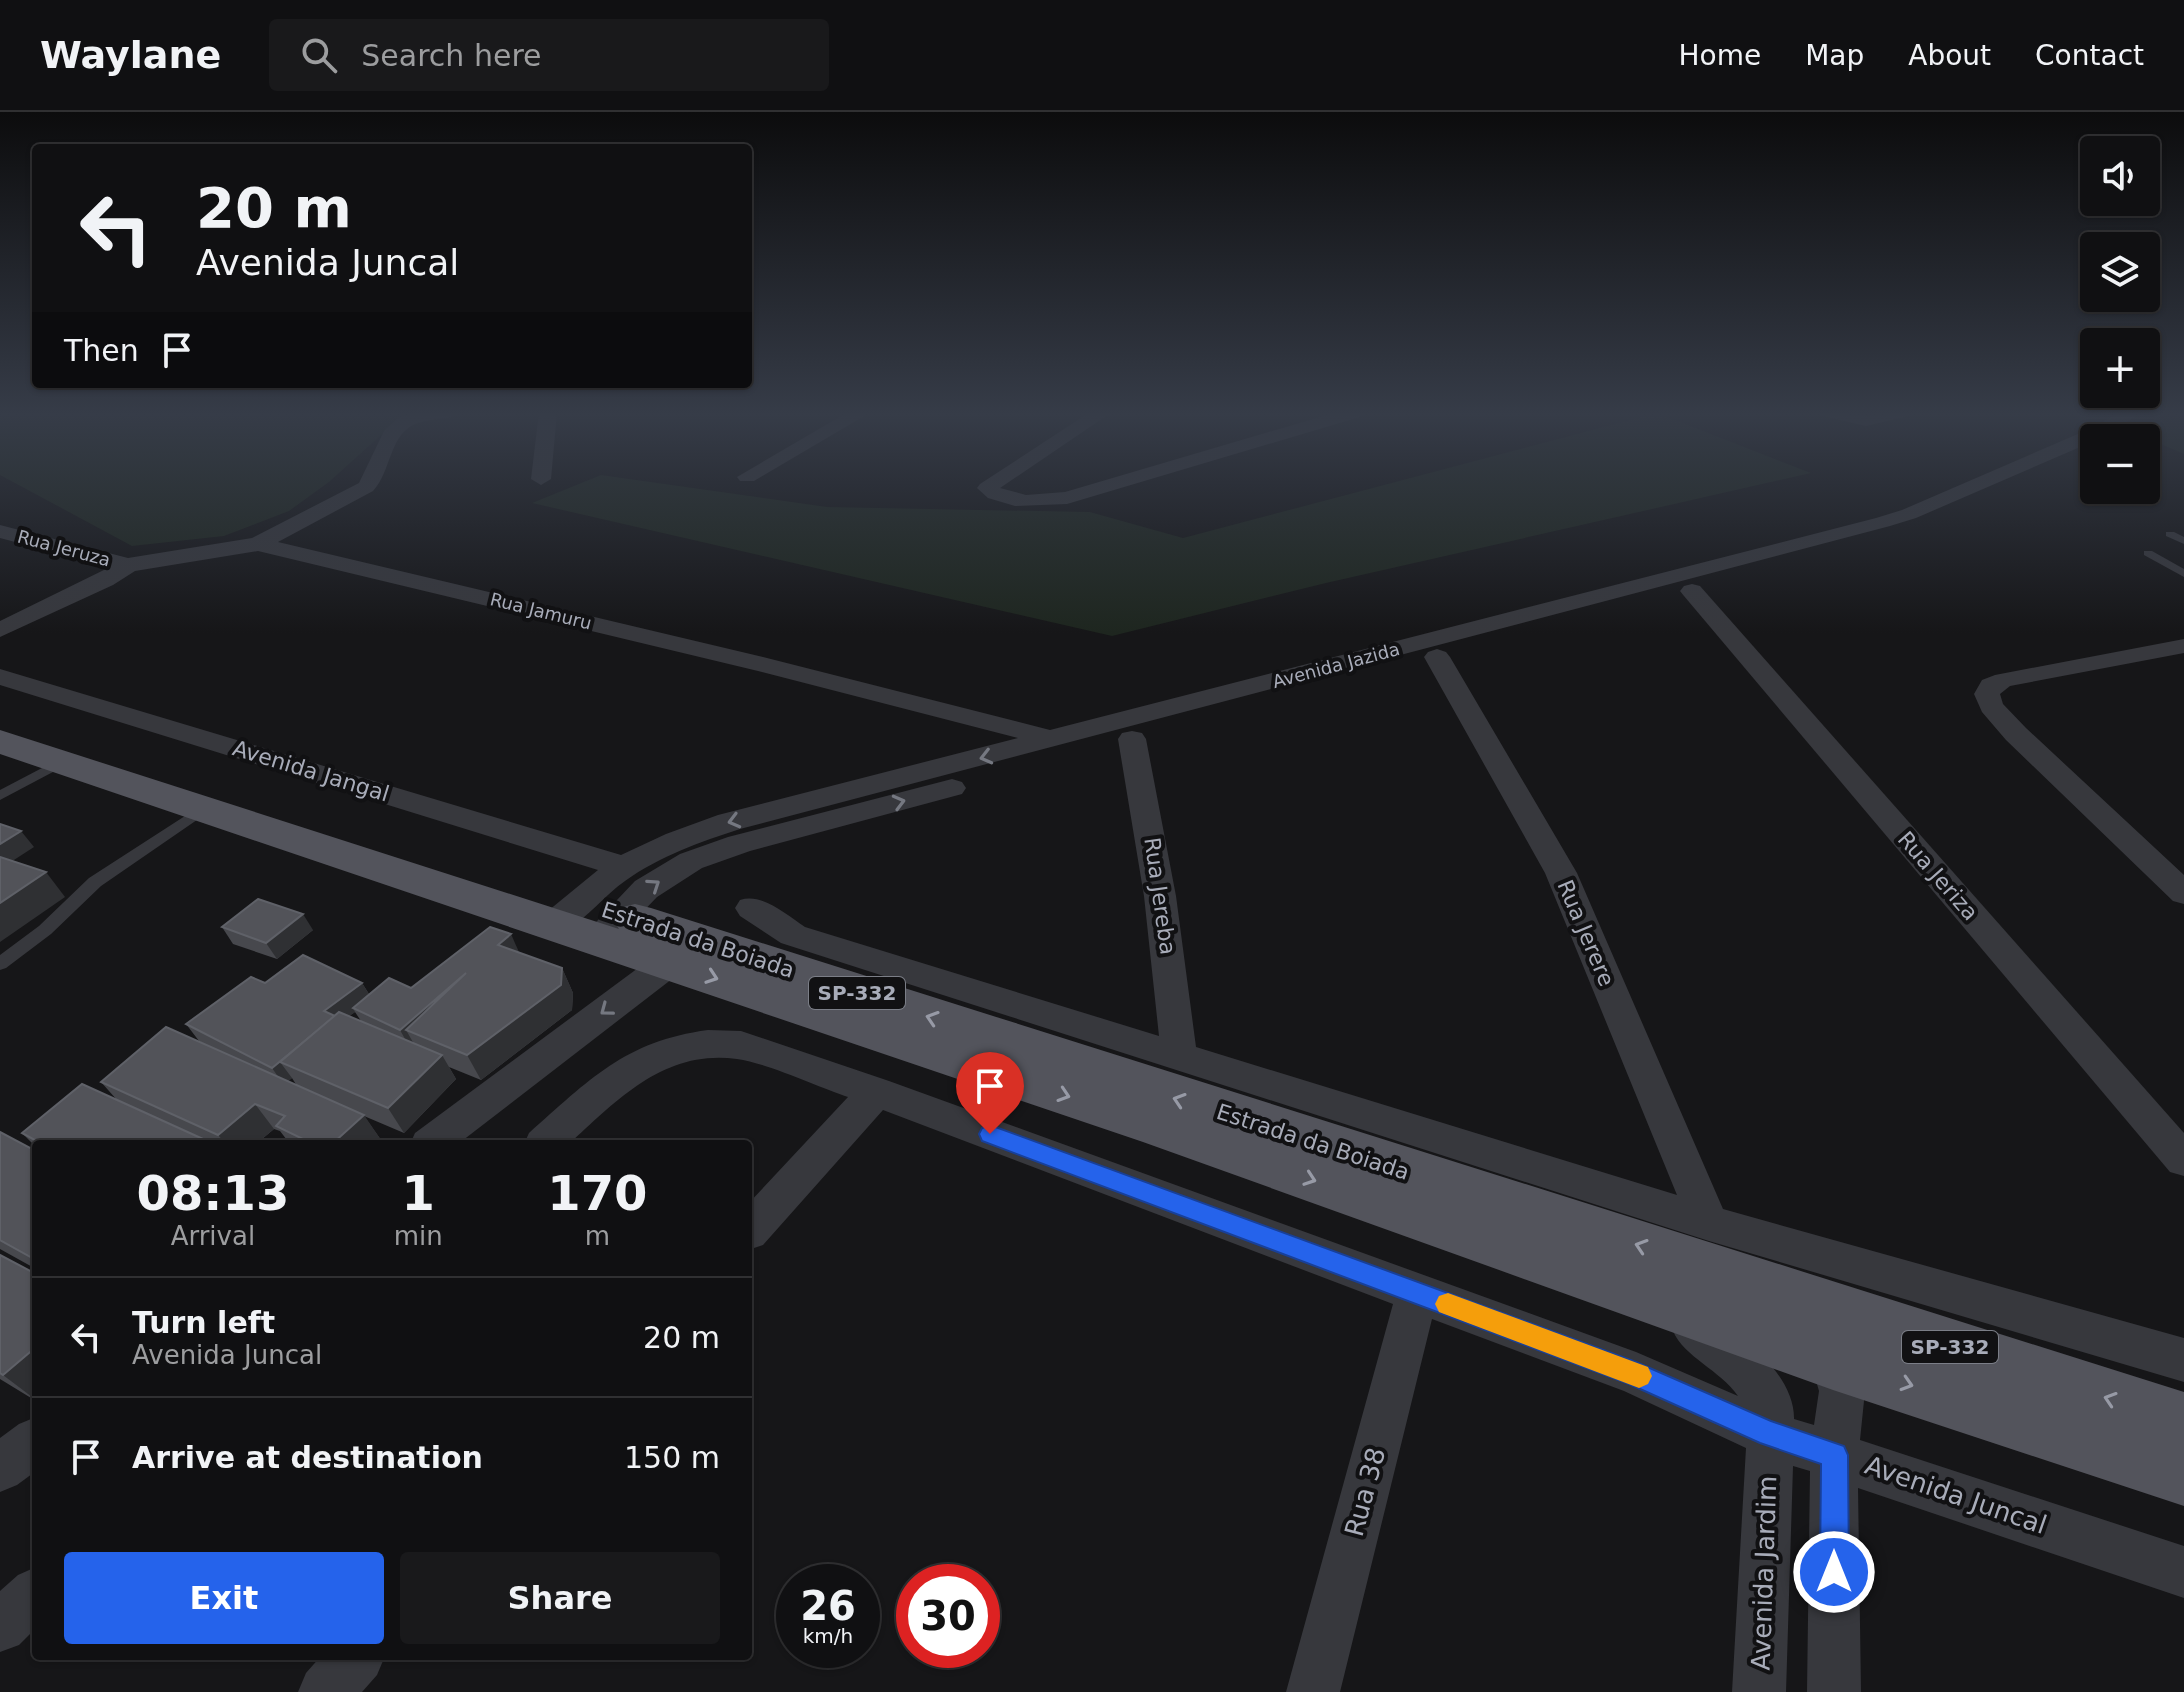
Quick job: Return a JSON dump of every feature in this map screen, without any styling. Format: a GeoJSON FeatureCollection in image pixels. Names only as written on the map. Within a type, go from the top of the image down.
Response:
{"type":"FeatureCollection","features":[{"type":"Feature","properties":{"kind":"main road","name":"Estrada da Boiada"},"geometry":{"type":"LineString","coordinates":[[0,714],[588,919],[669,963],[1162,1127],[1624,1288]]}},
{"type":"Feature","properties":{"kind":"main road","name":"Estrada da Boiada"},"geometry":{"type":"LineString","coordinates":[[0,741],[202,810],[588,919],[1089,1071],[1712,1246]]}},
{"type":"Feature","properties":{"kind":"main road"},"geometry":{"type":"LineString","coordinates":[[1712,1246],[1800,1311],[1825,1342],[1833,1360]]}},
{"type":"Feature","properties":{"kind":"main road","name":"SP-332"},"geometry":{"type":"LineString","coordinates":[[1712,1246],[2184,1424]]}},
{"type":"Feature","properties":{"kind":"main road","name":"SP-332"},"geometry":{"type":"LineString","coordinates":[[1624,1288],[1833,1360],[2077,1436],[2184,1473]]}},
{"type":"Feature","properties":{"kind":"street"},"geometry":{"type":"LineString","coordinates":[[258,544],[367,486]]}},
{"type":"Feature","properties":{"kind":"street"},"geometry":{"type":"LineString","coordinates":[[990,486],[987,488],[1002,497],[1027,501],[1067,498],[1108,486]]}},
{"type":"Feature","properties":{"kind":"street","name":"Avenida Jazida"},"geometry":{"type":"LineString","coordinates":[[1684,586],[1909,514],[1974,486]]}},
{"type":"Feature","properties":{"kind":"street","name":"Avenida Jazida"},"geometry":{"type":"LineString","coordinates":[[588,919],[621,866],[666,843],[729,822],[1055,739],[1431,651],[1923,525],[2013,486]]}},
{"type":"Feature","properties":{"kind":"street","name":"Rua Jeruza"},"geometry":{"type":"LineString","coordinates":[[0,531],[128,565]]}},
{"type":"Feature","properties":{"kind":"street","name":"Rua Jamuru"},"geometry":{"type":"LineString","coordinates":[[0,630],[105,580],[128,565],[258,544],[763,665],[1055,739],[1090,751]]}},
{"type":"Feature","properties":{"kind":"street","name":"Rua Jeriza"},"geometry":{"type":"LineString","coordinates":[[1684,586],[2184,1160]]}},
{"type":"Feature","properties":{"kind":"street"},"geometry":{"type":"LineString","coordinates":[[2184,646],[2004,680],[1991,685],[1987,694],[1991,706],[2016,734],[2184,893]]}},
{"type":"Feature","properties":{"kind":"street","name":"Avenida Jazida"},"geometry":{"type":"LineString","coordinates":[[588,919],[691,861],[739,844],[1090,751],[1431,651]]}},
{"type":"Feature","properties":{"kind":"street","name":"Rua Jerere"},"geometry":{"type":"LineString","coordinates":[[1431,651],[1561,873],[1712,1246]]}},
{"type":"Feature","properties":{"kind":"street","name":"Avenida Jangal"},"geometry":{"type":"LineString","coordinates":[[0,677],[621,866]]}},
{"type":"Feature","properties":{"kind":"street","name":"Rua Jereba"},"geometry":{"type":"LineString","coordinates":[[1132,739],[1154,845],[1179,1054]]}},
{"type":"Feature","properties":{"kind":"street"},"geometry":{"type":"LineString","coordinates":[[751,908],[793,935],[1179,1054],[1712,1246],[2184,1360]]}},
{"type":"Feature","properties":{"kind":"street"},"geometry":{"type":"LineString","coordinates":[[434,1140],[669,963]]}},
{"type":"Feature","properties":{"kind":"street","name":"Avenida Juncal"},"geometry":{"type":"LineString","coordinates":[[548,1140],[611,1084],[645,1059],[681,1045],[741,1045],[876,1092],[1636,1374],[1769,1434],[2184,1572]]}},
{"type":"Feature","properties":{"kind":"street"},"geometry":{"type":"LineString","coordinates":[[752,1228],[876,1092]]}},
{"type":"Feature","properties":{"kind":"street","name":"Avenida Jardim"},"geometry":{"type":"LineString","coordinates":[[1624,1288],[1735,1356],[1764,1392],[1771,1412],[1759,1692]]}},
{"type":"Feature","properties":{"kind":"street","name":"Rua 38"},"geometry":{"type":"LineString","coordinates":[[1313,1692],[1417,1293]]}},
{"type":"Feature","properties":{"kind":"street"},"geometry":{"type":"LineString","coordinates":[[1833,1360],[1842,1391],[1834,1455],[1834,1692]]}},
{"type":"Feature","properties":{"kind":"street"},"geometry":{"type":"LineString","coordinates":[[0,1468],[32,1444]]}},
{"type":"Feature","properties":{"kind":"street"},"geometry":{"type":"LineString","coordinates":[[0,1626],[32,1597]]}},
{"type":"Feature","properties":{"kind":"street"},"geometry":{"type":"LineString","coordinates":[[325,1692],[354,1660]]}},
{"type":"Feature","properties":{"kind":"lane"},"geometry":{"type":"LineString","coordinates":[[2170,534],[2184,541]]}},
{"type":"Feature","properties":{"kind":"lane"},"geometry":{"type":"LineString","coordinates":[[2148,553],[2184,574]]}},
{"type":"Feature","properties":{"kind":"lane"},"geometry":{"type":"LineString","coordinates":[[0,796],[63,761]]}},
{"type":"Feature","properties":{"kind":"lane"},"geometry":{"type":"LineString","coordinates":[[0,964],[45,930],[95,882],[202,810]]}},
{"type":"Feature","properties":{"kind":"shaded area"},"geometry":{"type":"Polygon","coordinates":[[[20,486],[324,486],[289,511],[224,536],[132,546],[20,486]]]}},
{"type":"Feature","properties":{"kind":"shaded area"},"geometry":{"type":"Polygon","coordinates":[[[575,486],[677,486],[827,507],[1090,512],[1183,538],[1381,486],[1755,486],[1326,583],[1112,636],[532,503],[575,486]]]}},
{"type":"Feature","properties":{"kind":"building"},"geometry":{"type":"Polygon","coordinates":[[[0,824],[21,831],[0,844],[0,824]]]}},
{"type":"Feature","properties":{"kind":"building"},"geometry":{"type":"Polygon","coordinates":[[[0,857],[46,872],[0,903],[0,857]]]}},
{"type":"Feature","properties":{"kind":"building"},"geometry":{"type":"Polygon","coordinates":[[[258,899],[303,914],[266,943],[222,927],[258,899]]]}},
{"type":"Feature","properties":{"kind":"building"},"geometry":{"type":"Polygon","coordinates":[[[490,927],[511,934],[498,945],[562,968],[561,985],[467,1055],[406,1030],[466,973],[400,1030],[353,1008],[389,978],[411,988],[490,927]]]}},
{"type":"Feature","properties":{"kind":"building"},"geometry":{"type":"Polygon","coordinates":[[[303,955],[362,983],[324,1011],[335,1016],[272,1068],[186,1024],[251,977],[265,983],[303,955]]]}},
{"type":"Feature","properties":{"kind":"building"},"geometry":{"type":"Polygon","coordinates":[[[339,1012],[442,1055],[388,1108],[280,1062],[339,1012]]]}},
{"type":"Feature","properties":{"kind":"building"},"geometry":{"type":"Polygon","coordinates":[[[166,1027],[364,1115],[336,1140],[305,1140],[276,1126],[285,1116],[255,1104],[218,1135],[101,1082],[166,1027]]]}},
{"type":"Feature","properties":{"kind":"building"},"geometry":{"type":"Polygon","coordinates":[[[82,1084],[205,1140],[35,1140],[22,1133],[82,1084]]]}},
{"type":"Feature","properties":{"kind":"building"},"geometry":{"type":"Polygon","coordinates":[[[0,1132],[32,1149],[32,1258],[0,1240],[0,1132]]]}},
{"type":"Feature","properties":{"kind":"building"},"geometry":{"type":"Polygon","coordinates":[[[0,1255],[32,1272],[32,1350],[3,1375],[0,1373],[0,1255]]]}},
{"type":"Feature","properties":{"kind":"slow traffic"},"geometry":{"type":"LineString","coordinates":[[1448,1304],[1639,1376]]}},
{"type":"Feature","properties":{"kind":"route"},"geometry":{"type":"LineString","coordinates":[[990,1134],[1636,1374],[1769,1434],[1834,1455],[1834,1572]]}}]}
